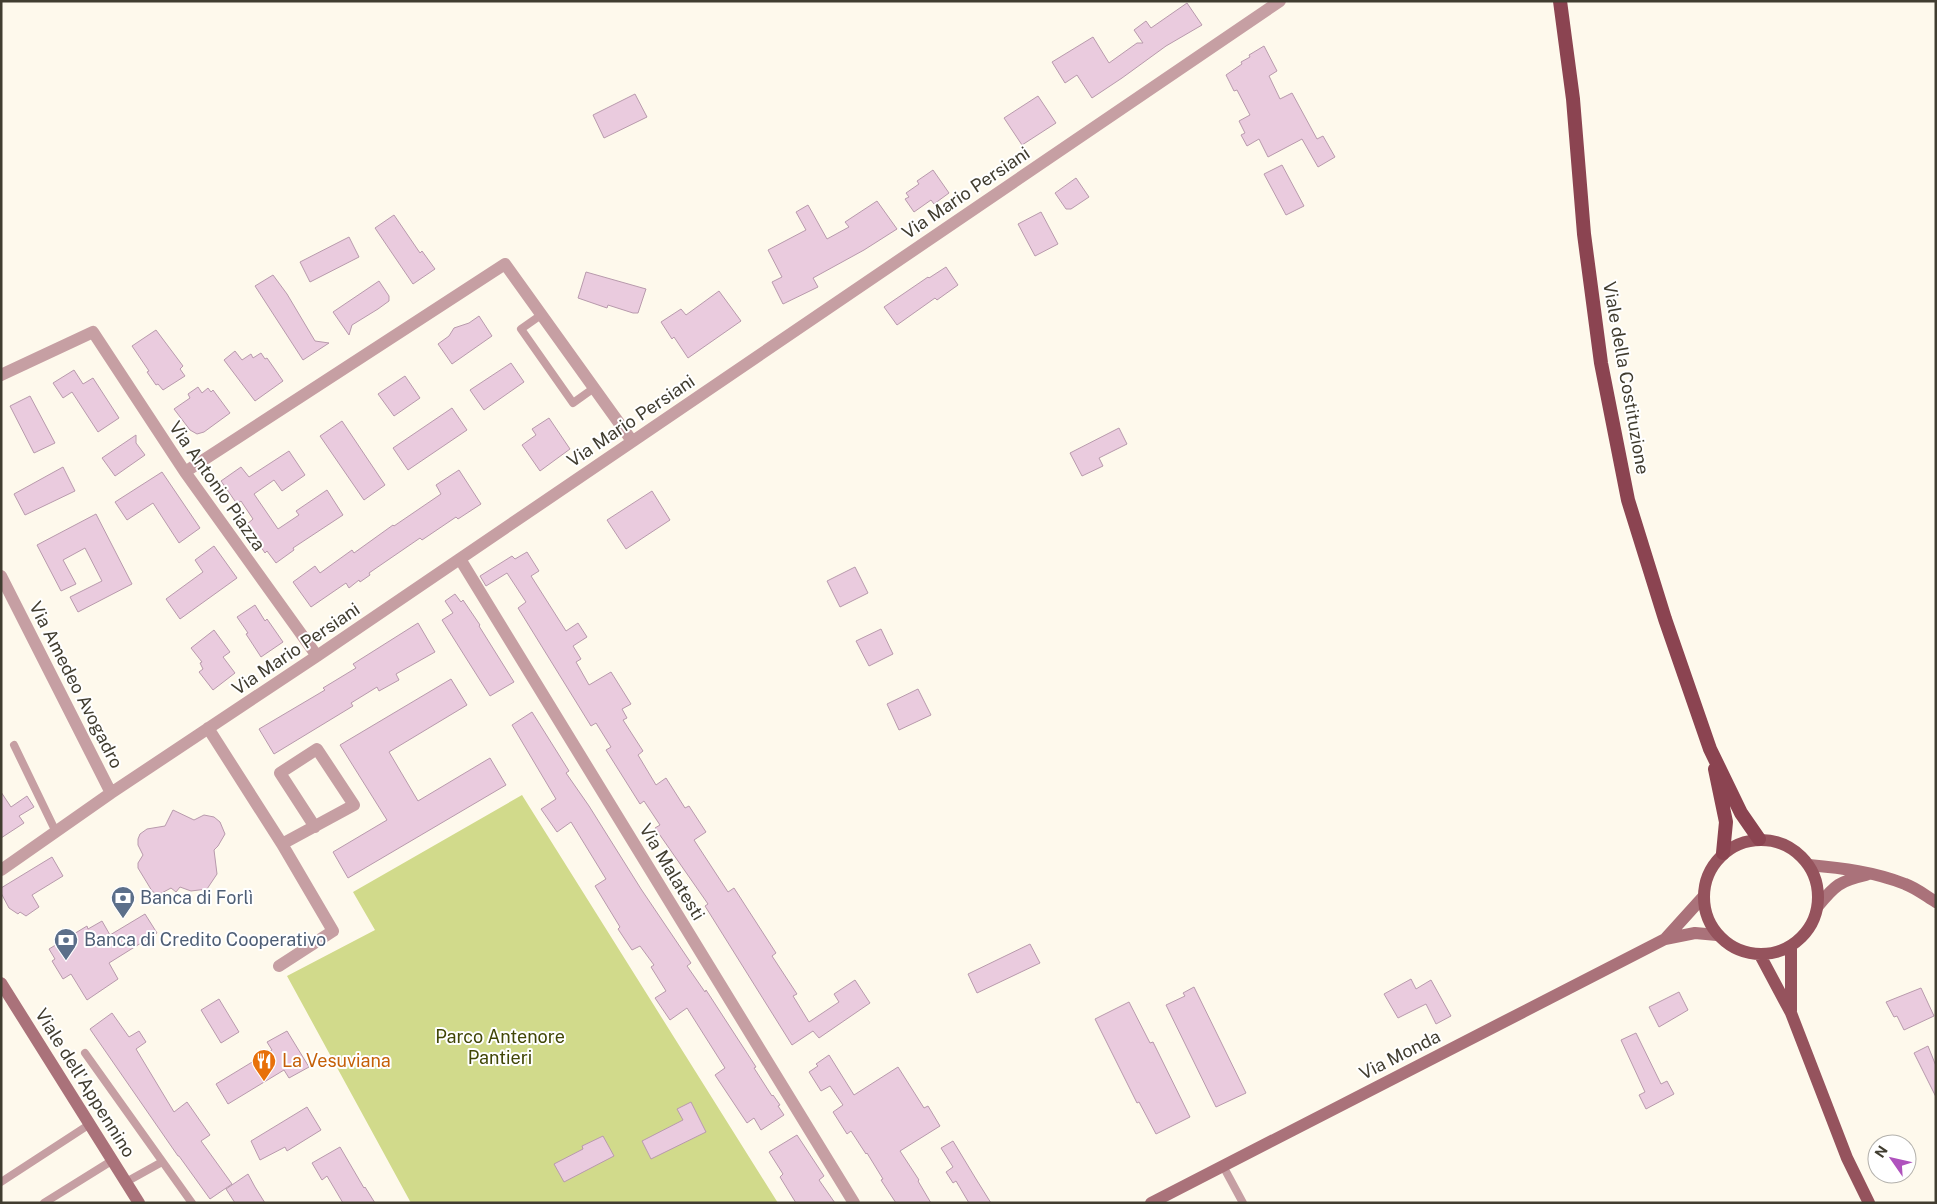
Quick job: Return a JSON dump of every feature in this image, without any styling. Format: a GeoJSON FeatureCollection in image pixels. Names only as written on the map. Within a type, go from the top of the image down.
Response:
{"type":"FeatureCollection","features":[{"type":"Feature","properties":{"kind":"highway","name":"Viale della Costituzione"},"geometry":{"type":"LineString","coordinates":[[1560,1],[1573,98],[1584,234],[1601,363],[1628,500],[1665,619],[1710,749],[1726,822],[1723,853]]}},
{"type":"Feature","properties":{"kind":"highway","name":"Viale della Costituzione"},"geometry":{"type":"LineString","coordinates":[[1710,749],[1741,813],[1759,839]]}},
{"type":"Feature","properties":{"kind":"main road"},"geometry":{"type":"LineString","coordinates":[[1759,839],[1778,842],[1796,851],[1810,865],[1816,878],[1818,892],[1818,906],[1813,922],[1803,936],[1790,946],[1776,953],[1760,955],[1744,952],[1730,946],[1718,935],[1704,911],[1703,897],[1705,880],[1712,866],[1723,853],[1739,843],[1759,839]]}},
{"type":"Feature","properties":{"kind":"main road"},"geometry":{"type":"LineString","coordinates":[[1810,865],[1843,868],[1907,884],[1936,902]]}},
{"type":"Feature","properties":{"kind":"main road"},"geometry":{"type":"LineString","coordinates":[[1818,906],[1832,888],[1846,880],[1872,874]]}},
{"type":"Feature","properties":{"kind":"main road","name":"Via Monda"},"geometry":{"type":"LineString","coordinates":[[1665,939],[1703,897]]}},
{"type":"Feature","properties":{"kind":"main road","name":"Via Monda"},"geometry":{"type":"LineString","coordinates":[[1150,1203],[1665,939],[1695,933],[1718,935]]}},
{"type":"Feature","properties":{"kind":"main road"},"geometry":{"type":"LineString","coordinates":[[1790,946],[1791,1013]]}},
{"type":"Feature","properties":{"kind":"main road"},"geometry":{"type":"LineString","coordinates":[[1760,955],[1791,1013],[1847,1158],[1869,1203]]}},
{"type":"Feature","properties":{"kind":"main road","name":"Viale dell'Appennino"},"geometry":{"type":"LineString","coordinates":[[1,983],[139,1203]]}},
{"type":"Feature","properties":{"kind":"street","name":"Via Mario Persiani"},"geometry":{"type":"LineString","coordinates":[[1,870],[111,792],[317,656],[1280,1]]}},
{"type":"Feature","properties":{"kind":"street"},"geometry":{"type":"LineString","coordinates":[[185,472],[505,264],[632,441]]}},
{"type":"Feature","properties":{"kind":"street","name":"Via Antonio Piazza"},"geometry":{"type":"LineString","coordinates":[[1,375],[93,332],[185,472],[317,656]]}},
{"type":"Feature","properties":{"kind":"street","name":"Via Malatesti"},"geometry":{"type":"LineString","coordinates":[[460,559],[854,1203]]}},
{"type":"Feature","properties":{"kind":"street","name":"Via Amedeo Avogadro"},"geometry":{"type":"LineString","coordinates":[[1,576],[6,595],[111,792]]}},
{"type":"Feature","properties":{"kind":"street"},"geometry":{"type":"LineString","coordinates":[[208,728],[282,844],[333,931],[279,966]]}},
{"type":"Feature","properties":{"kind":"street"},"geometry":{"type":"LineString","coordinates":[[282,844],[354,805],[317,749],[280,773],[315,826]]}},
{"type":"Feature","properties":{"kind":"lane"},"geometry":{"type":"LineString","coordinates":[[541,315],[521,329],[573,403],[594,388]]}},
{"type":"Feature","properties":{"kind":"lane"},"geometry":{"type":"LineString","coordinates":[[14,745],[56,832]]}},
{"type":"Feature","properties":{"kind":"lane"},"geometry":{"type":"LineString","coordinates":[[85,1052],[192,1203]]}},
{"type":"Feature","properties":{"kind":"lane"},"geometry":{"type":"LineString","coordinates":[[1,1182],[90,1124]]}},
{"type":"Feature","properties":{"kind":"lane"},"geometry":{"type":"LineString","coordinates":[[44,1203],[113,1160]]}},
{"type":"Feature","properties":{"kind":"lane"},"geometry":{"type":"LineString","coordinates":[[126,1182],[162,1162]]}},
{"type":"Feature","properties":{"kind":"lane"},"geometry":{"type":"LineString","coordinates":[[1223,1166],[1242,1203]]}},
{"type":"Feature","properties":{"kind":"green space","name":"Parco Antenore Pantieri"},"geometry":{"type":"Polygon","coordinates":[[[522,795],[778,1203],[411,1203],[287,976],[375,930],[353,892],[522,795]]]}},
{"type":"Feature","properties":{"kind":"building"},"geometry":{"type":"Polygon","coordinates":[[[1187,3],[1202,25],[1166,46],[1092,98],[1077,75],[1065,83],[1052,62],[1093,37],[1109,63],[1137,43],[1143,43],[1134,30],[1146,21],[1151,28],[1187,3]]]}},
{"type":"Feature","properties":{"kind":"building"},"geometry":{"type":"Polygon","coordinates":[[[1264,46],[1277,71],[1269,76],[1280,99],[1292,93],[1317,139],[1323,136],[1335,157],[1318,167],[1302,139],[1268,157],[1259,139],[1247,146],[1241,135],[1245,133],[1239,121],[1250,115],[1237,90],[1234,91],[1226,75],[1242,64],[1241,62],[1250,57],[1249,55],[1264,46]]]}},
{"type":"Feature","properties":{"kind":"building"},"geometry":{"type":"Polygon","coordinates":[[[635,94],[647,117],[604,138],[593,115],[635,94]]]}},
{"type":"Feature","properties":{"kind":"building"},"geometry":{"type":"Polygon","coordinates":[[[1038,96],[1056,123],[1022,145],[1004,118],[1038,96]]]}},
{"type":"Feature","properties":{"kind":"building"},"geometry":{"type":"Polygon","coordinates":[[[1282,165],[1304,206],[1286,215],[1264,174],[1282,165]]]}},
{"type":"Feature","properties":{"kind":"building"},"geometry":{"type":"Polygon","coordinates":[[[933,170],[949,193],[934,204],[931,200],[914,212],[905,199],[909,197],[906,193],[919,184],[917,181],[933,170]]]}},
{"type":"Feature","properties":{"kind":"building"},"geometry":{"type":"Polygon","coordinates":[[[1076,178],[1089,197],[1071,209],[1066,209],[1055,193],[1076,178]]]}},
{"type":"Feature","properties":{"kind":"building"},"geometry":{"type":"Polygon","coordinates":[[[877,201],[897,229],[864,250],[813,278],[818,287],[783,304],[772,282],[782,277],[768,250],[806,230],[796,212],[808,205],[827,239],[849,227],[845,222],[877,201]]]}},
{"type":"Feature","properties":{"kind":"building"},"geometry":{"type":"Polygon","coordinates":[[[1041,212],[1058,244],[1035,256],[1018,224],[1041,212]]]}},
{"type":"Feature","properties":{"kind":"building"},"geometry":{"type":"Polygon","coordinates":[[[394,215],[420,253],[422,251],[435,269],[413,284],[375,228],[394,215]]]}},
{"type":"Feature","properties":{"kind":"building"},"geometry":{"type":"Polygon","coordinates":[[[349,237],[359,257],[310,282],[300,262],[349,237]]]}},
{"type":"Feature","properties":{"kind":"building"},"geometry":{"type":"Polygon","coordinates":[[[946,267],[958,285],[937,300],[935,298],[897,325],[884,307],[946,267]]]}},
{"type":"Feature","properties":{"kind":"building"},"geometry":{"type":"Polygon","coordinates":[[[586,272],[646,289],[638,313],[608,305],[607,308],[578,298],[586,272]]]}},
{"type":"Feature","properties":{"kind":"building"},"geometry":{"type":"Polygon","coordinates":[[[273,275],[287,294],[315,341],[329,343],[303,360],[255,286],[273,275]]]}},
{"type":"Feature","properties":{"kind":"building"},"geometry":{"type":"Polygon","coordinates":[[[379,281],[389,296],[389,301],[352,325],[349,335],[333,312],[379,281]]]}},
{"type":"Feature","properties":{"kind":"building"},"geometry":{"type":"Polygon","coordinates":[[[719,291],[741,321],[688,358],[661,322],[681,309],[686,315],[719,291]]]}},
{"type":"Feature","properties":{"kind":"building"},"geometry":{"type":"Polygon","coordinates":[[[479,316],[492,336],[452,364],[438,344],[449,336],[454,328],[469,323],[479,316]]]}},
{"type":"Feature","properties":{"kind":"building"},"geometry":{"type":"Polygon","coordinates":[[[156,330],[183,366],[180,369],[185,376],[163,390],[158,384],[156,385],[132,346],[156,330]]]}},
{"type":"Feature","properties":{"kind":"building"},"geometry":{"type":"Polygon","coordinates":[[[235,351],[242,360],[251,354],[253,358],[261,353],[265,359],[267,358],[283,381],[255,401],[224,360],[235,351]]]}},
{"type":"Feature","properties":{"kind":"building"},"geometry":{"type":"Polygon","coordinates":[[[511,363],[524,382],[484,410],[470,390],[511,363]]]}},
{"type":"Feature","properties":{"kind":"building"},"geometry":{"type":"Polygon","coordinates":[[[74,370],[83,384],[93,378],[119,418],[98,432],[72,392],[63,398],[53,383],[74,370]]]}},
{"type":"Feature","properties":{"kind":"building"},"geometry":{"type":"Polygon","coordinates":[[[405,376],[420,398],[394,416],[378,394],[405,376]]]}},
{"type":"Feature","properties":{"kind":"building"},"geometry":{"type":"Polygon","coordinates":[[[198,387],[202,393],[208,388],[211,392],[213,390],[230,413],[204,432],[197,434],[190,430],[174,409],[190,398],[188,394],[198,387]]]}},
{"type":"Feature","properties":{"kind":"building"},"geometry":{"type":"Polygon","coordinates":[[[30,396],[55,443],[34,453],[10,406],[30,396]]]}},
{"type":"Feature","properties":{"kind":"building"},"geometry":{"type":"Polygon","coordinates":[[[452,408],[467,430],[408,470],[393,448],[452,408]]]}},
{"type":"Feature","properties":{"kind":"building"},"geometry":{"type":"Polygon","coordinates":[[[549,418],[570,449],[540,471],[522,445],[536,435],[532,429],[549,418]]]}},
{"type":"Feature","properties":{"kind":"building"},"geometry":{"type":"Polygon","coordinates":[[[342,421],[385,485],[364,500],[320,436],[342,421]]]}},
{"type":"Feature","properties":{"kind":"building"},"geometry":{"type":"Polygon","coordinates":[[[1119,428],[1127,444],[1099,458],[1103,466],[1082,476],[1070,453],[1119,428]]]}},
{"type":"Feature","properties":{"kind":"building"},"geometry":{"type":"Polygon","coordinates":[[[136,435],[136,443],[145,455],[115,476],[102,458],[136,435]]]}},
{"type":"Feature","properties":{"kind":"building"},"geometry":{"type":"Polygon","coordinates":[[[289,451],[305,475],[282,491],[274,480],[254,494],[278,529],[299,515],[296,511],[327,490],[343,515],[293,548],[294,550],[276,563],[267,551],[265,553],[246,525],[253,519],[241,501],[237,504],[221,481],[241,467],[249,477],[289,451]]]}},
{"type":"Feature","properties":{"kind":"building"},"geometry":{"type":"Polygon","coordinates":[[[63,467],[75,491],[25,515],[14,494],[63,467]]]}},
{"type":"Feature","properties":{"kind":"building"},"geometry":{"type":"Polygon","coordinates":[[[459,470],[481,504],[458,519],[456,517],[422,540],[420,538],[369,573],[370,575],[360,582],[359,580],[349,588],[346,583],[311,607],[293,582],[315,566],[320,573],[352,550],[354,553],[441,494],[436,485],[459,470]]]}},
{"type":"Feature","properties":{"kind":"building"},"geometry":{"type":"Polygon","coordinates":[[[162,472],[200,528],[179,543],[153,503],[127,520],[115,502],[162,472]]]}},
{"type":"Feature","properties":{"kind":"building"},"geometry":{"type":"Polygon","coordinates":[[[652,491],[670,520],[626,549],[607,520],[652,491]]]}},
{"type":"Feature","properties":{"kind":"building"},"geometry":{"type":"Polygon","coordinates":[[[96,514],[132,584],[78,612],[70,597],[102,581],[85,548],[63,560],[76,584],[61,591],[37,545],[96,514]]]}},
{"type":"Feature","properties":{"kind":"building"},"geometry":{"type":"Polygon","coordinates":[[[214,546],[237,578],[180,619],[166,599],[203,572],[195,560],[214,546]]]}},
{"type":"Feature","properties":{"kind":"building"},"geometry":{"type":"Polygon","coordinates":[[[527,552],[539,571],[531,576],[566,631],[578,623],[587,637],[573,646],[581,659],[576,662],[589,685],[611,672],[631,704],[622,709],[627,718],[623,720],[643,751],[638,755],[656,785],[666,778],[685,808],[689,806],[706,832],[694,840],[728,892],[734,888],[776,953],[772,956],[797,994],[793,996],[809,1022],[839,1002],[834,994],[855,980],[870,1003],[819,1038],[813,1031],[792,1045],[705,906],[708,904],[655,828],[660,825],[644,801],[640,804],[606,750],[611,747],[596,723],[591,726],[518,608],[526,602],[507,573],[486,586],[480,576],[512,556],[515,559],[527,552]]]}},
{"type":"Feature","properties":{"kind":"building"},"geometry":{"type":"Polygon","coordinates":[[[855,567],[868,593],[840,607],[827,581],[855,567]]]}},
{"type":"Feature","properties":{"kind":"building"},"geometry":{"type":"Polygon","coordinates":[[[455,594],[461,602],[463,600],[480,625],[514,682],[490,696],[442,620],[453,613],[445,601],[455,594]]]}},
{"type":"Feature","properties":{"kind":"building"},"geometry":{"type":"Polygon","coordinates":[[[255,605],[265,621],[267,619],[283,642],[261,657],[237,617],[255,605]]]}},
{"type":"Feature","properties":{"kind":"building"},"geometry":{"type":"Polygon","coordinates":[[[418,623],[435,652],[396,674],[399,680],[379,691],[377,687],[351,703],[353,706],[274,754],[259,729],[325,690],[323,688],[356,668],[353,664],[418,623]]]}},
{"type":"Feature","properties":{"kind":"building"},"geometry":{"type":"Polygon","coordinates":[[[881,629],[893,654],[869,666],[856,641],[881,629]]]}},
{"type":"Feature","properties":{"kind":"building"},"geometry":{"type":"Polygon","coordinates":[[[214,630],[230,652],[223,657],[235,673],[213,690],[199,672],[203,669],[200,663],[202,662],[191,648],[214,630]]]}},
{"type":"Feature","properties":{"kind":"building"},"geometry":{"type":"Polygon","coordinates":[[[451,679],[467,705],[389,752],[418,801],[490,758],[506,785],[348,878],[333,852],[387,820],[340,745],[451,679]]]}},
{"type":"Feature","properties":{"kind":"building"},"geometry":{"type":"Polygon","coordinates":[[[918,689],[931,715],[899,730],[887,704],[918,689]]]}},
{"type":"Feature","properties":{"kind":"building"},"geometry":{"type":"Polygon","coordinates":[[[532,712],[569,771],[566,773],[691,963],[687,966],[705,992],[706,990],[756,1067],[754,1068],[772,1096],[780,1105],[778,1106],[784,1115],[761,1130],[754,1118],[747,1123],[715,1075],[725,1068],[687,1008],[670,1020],[655,998],[666,991],[651,967],[654,965],[640,946],[632,950],[618,929],[620,927],[595,886],[606,879],[571,822],[557,832],[541,809],[556,799],[512,725],[532,712]]]}},
{"type":"Feature","properties":{"kind":"building"},"geometry":{"type":"Polygon","coordinates":[[[1,792],[11,807],[27,796],[34,807],[19,816],[24,823],[1,838],[1,792]]]}},
{"type":"Feature","properties":{"kind":"building"},"geometry":{"type":"Polygon","coordinates":[[[173,810],[194,820],[204,815],[214,817],[220,822],[225,834],[214,850],[217,874],[207,889],[191,891],[180,887],[176,892],[171,888],[158,895],[152,891],[138,868],[138,863],[143,855],[138,845],[138,839],[140,834],[147,829],[165,826],[173,810]]]}},
{"type":"Feature","properties":{"kind":"building"},"geometry":{"type":"Polygon","coordinates":[[[52,857],[63,876],[32,895],[39,907],[26,916],[20,912],[18,914],[9,908],[1,893],[1,888],[52,857]]]}},
{"type":"Feature","properties":{"kind":"building"},"geometry":{"type":"Polygon","coordinates":[[[145,914],[157,933],[109,963],[118,979],[87,1000],[71,974],[63,979],[52,961],[55,959],[49,949],[87,926],[88,929],[102,921],[110,935],[145,914]]]}},
{"type":"Feature","properties":{"kind":"building"},"geometry":{"type":"Polygon","coordinates":[[[1030,944],[1040,963],[977,993],[968,974],[1030,944]]]}},
{"type":"Feature","properties":{"kind":"building"},"geometry":{"type":"Polygon","coordinates":[[[1411,979],[1416,989],[1431,980],[1451,1016],[1436,1024],[1426,1004],[1398,1018],[1384,994],[1411,979]]]}},
{"type":"Feature","properties":{"kind":"building"},"geometry":{"type":"Polygon","coordinates":[[[1194,987],[1246,1093],[1216,1107],[1166,1005],[1185,996],[1183,993],[1194,987]]]}},
{"type":"Feature","properties":{"kind":"building"},"geometry":{"type":"Polygon","coordinates":[[[1921,988],[1934,1016],[1904,1030],[1897,1016],[1894,1017],[1886,1002],[1921,988]]]}},
{"type":"Feature","properties":{"kind":"building"},"geometry":{"type":"Polygon","coordinates":[[[1679,992],[1688,1010],[1659,1027],[1649,1007],[1679,992]]]}},
{"type":"Feature","properties":{"kind":"building"},"geometry":{"type":"Polygon","coordinates":[[[219,999],[239,1032],[221,1043],[201,1010],[219,999]]]}},
{"type":"Feature","properties":{"kind":"building"},"geometry":{"type":"Polygon","coordinates":[[[1129,1002],[1150,1043],[1153,1042],[1190,1117],[1156,1134],[1139,1102],[1137,1103],[1095,1019],[1129,1002]]]}},
{"type":"Feature","properties":{"kind":"building"},"geometry":{"type":"Polygon","coordinates":[[[112,1013],[129,1037],[139,1031],[146,1042],[136,1049],[174,1112],[187,1102],[210,1135],[201,1141],[232,1184],[210,1199],[90,1029],[112,1013]]]}},
{"type":"Feature","properties":{"kind":"building"},"geometry":{"type":"Polygon","coordinates":[[[287,1031],[309,1067],[289,1078],[284,1070],[228,1104],[216,1084],[272,1050],[267,1042],[287,1031]]]}},
{"type":"Feature","properties":{"kind":"building"},"geometry":{"type":"Polygon","coordinates":[[[1636,1033],[1661,1084],[1667,1081],[1674,1094],[1646,1109],[1639,1095],[1645,1092],[1621,1040],[1636,1033]]]}},
{"type":"Feature","properties":{"kind":"building"},"geometry":{"type":"Polygon","coordinates":[[[1928,1046],[1936,1066],[1936,1097],[1914,1053],[1928,1046]]]}},
{"type":"Feature","properties":{"kind":"building"},"geometry":{"type":"Polygon","coordinates":[[[829,1055],[854,1095],[898,1067],[924,1108],[928,1106],[940,1126],[900,1151],[931,1203],[896,1203],[867,1153],[851,1131],[847,1134],[833,1112],[843,1105],[830,1086],[821,1091],[809,1072],[818,1066],[816,1064],[829,1055]]]}},
{"type":"Feature","properties":{"kind":"building"},"geometry":{"type":"Polygon","coordinates":[[[691,1102],[706,1132],[651,1159],[642,1141],[683,1120],[677,1109],[691,1102]]]}},
{"type":"Feature","properties":{"kind":"building"},"geometry":{"type":"Polygon","coordinates":[[[307,1107],[321,1130],[287,1151],[285,1147],[260,1160],[251,1141],[307,1107]]]}},
{"type":"Feature","properties":{"kind":"building"},"geometry":{"type":"Polygon","coordinates":[[[797,1135],[824,1176],[819,1180],[835,1203],[796,1203],[780,1177],[783,1174],[769,1152],[797,1135]]]}},
{"type":"Feature","properties":{"kind":"building"},"geometry":{"type":"Polygon","coordinates":[[[603,1136],[614,1156],[564,1182],[554,1164],[583,1149],[582,1146],[603,1136]]]}},
{"type":"Feature","properties":{"kind":"building"},"geometry":{"type":"Polygon","coordinates":[[[953,1141],[991,1203],[969,1203],[956,1181],[953,1183],[946,1172],[953,1167],[941,1148],[953,1141]]]}},
{"type":"Feature","properties":{"kind":"building"},"geometry":{"type":"Polygon","coordinates":[[[340,1147],[375,1203],[343,1203],[327,1176],[322,1180],[312,1163],[340,1147]]]}},
{"type":"Feature","properties":{"kind":"building"},"geometry":{"type":"Polygon","coordinates":[[[248,1174],[265,1203],[235,1203],[226,1189],[248,1174]]]}},
{"type":"Feature","properties":{"kind":"place","name":"Banca di Forlì"},"geometry":{"type":"Point","coordinates":[123,919]}},
{"type":"Feature","properties":{"kind":"place","name":"Banca di Credito Cooperativo"},"geometry":{"type":"Point","coordinates":[66,961]}},
{"type":"Feature","properties":{"kind":"place","name":"La Vesuviana"},"geometry":{"type":"Point","coordinates":[264,1082]}}]}
